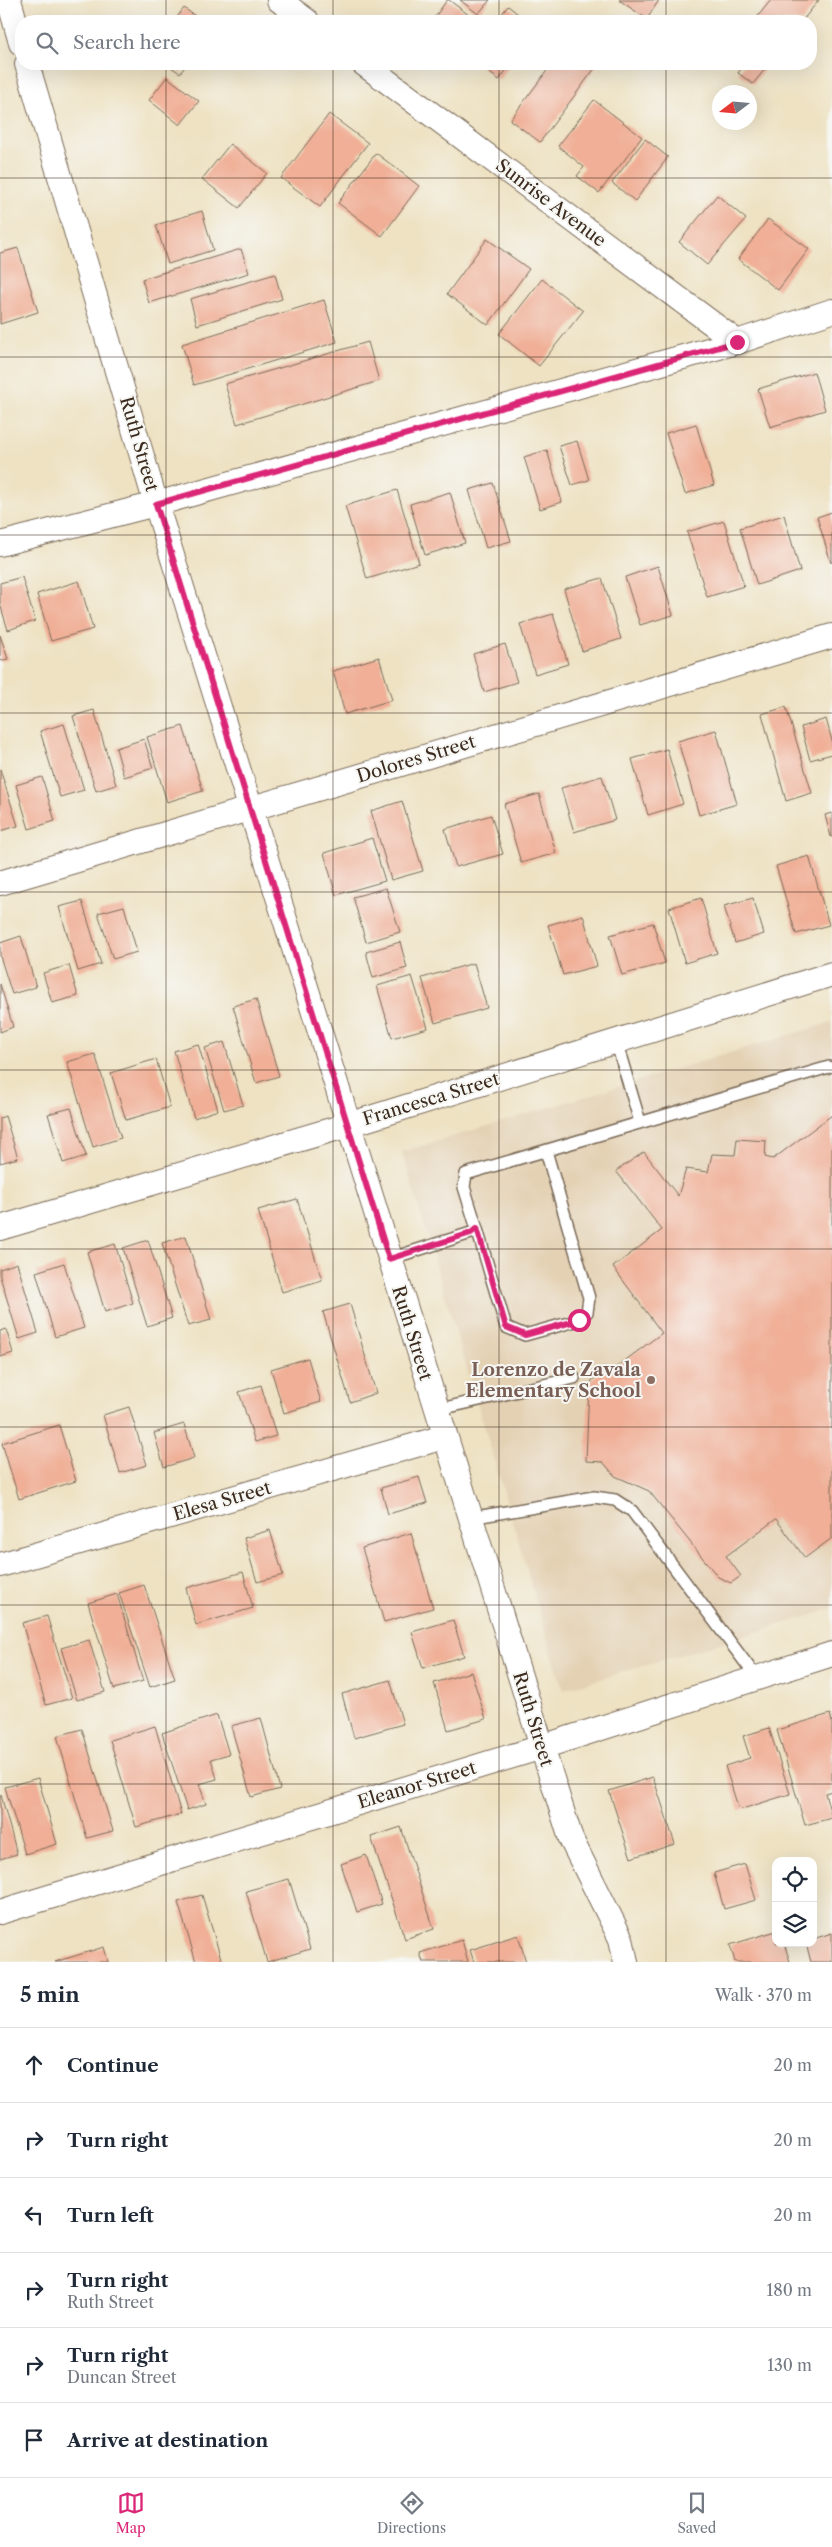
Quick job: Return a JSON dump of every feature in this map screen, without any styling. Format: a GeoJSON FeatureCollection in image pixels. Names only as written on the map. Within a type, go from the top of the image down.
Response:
{"type":"FeatureCollection","features":[{"type":"Feature","properties":{"kind":"street"},"geometry":{"type":"LineString","coordinates":[[8,0],[15,23]]}},
{"type":"Feature","properties":{"kind":"street"},"geometry":{"type":"LineString","coordinates":[[279,0],[299,15]]}},
{"type":"Feature","properties":{"kind":"street","name":"Ruth Street"},"geometry":{"type":"LineString","coordinates":[[29,70],[156,504],[444,1437],[571,1839],[621,1939],[626,1962]]}},
{"type":"Feature","properties":{"kind":"street","name":"Sunrise Avenue"},"geometry":{"type":"LineString","coordinates":[[372,70],[737,342]]}},
{"type":"Feature","properties":{"kind":"street"},"geometry":{"type":"LineString","coordinates":[[0,544],[156,504],[737,342],[832,311]]}},
{"type":"Feature","properties":{"kind":"street","name":"Dolores Street"},"geometry":{"type":"LineString","coordinates":[[0,883],[832,636]]}},
{"type":"Feature","properties":{"kind":"street","name":"Francesca Street"},"geometry":{"type":"LineString","coordinates":[[0,1228],[348,1125],[832,974]]}},
{"type":"Feature","properties":{"kind":"street","name":"Elesa Street"},"geometry":{"type":"LineString","coordinates":[[0,1565],[444,1437]]}},
{"type":"Feature","properties":{"kind":"street","name":"Eleanor Street"},"geometry":{"type":"LineString","coordinates":[[0,1912],[542,1747],[832,1654]]}},
{"type":"Feature","properties":{"kind":"lane"},"geometry":{"type":"LineString","coordinates":[[616,1041],[640,1122]]}},
{"type":"Feature","properties":{"kind":"lane"},"geometry":{"type":"LineString","coordinates":[[546,1151],[590,1298],[587,1312],[579,1320],[525,1335],[506,1327],[464,1187],[466,1174],[829,1067]]}},
{"type":"Feature","properties":{"kind":"lane"},"geometry":{"type":"LineString","coordinates":[[389,1259],[471,1233],[477,1228]]}},
{"type":"Feature","properties":{"kind":"lane"},"geometry":{"type":"LineString","coordinates":[[436,1410],[574,1378]]}},
{"type":"Feature","properties":{"kind":"lane"},"geometry":{"type":"LineString","coordinates":[[470,1518],[594,1497],[615,1500],[632,1511],[758,1678]]}},
{"type":"Feature","properties":{"kind":"shaded area","name":"Lorenzo de Zavala Elementary School"},"geometry":{"type":"Polygon","coordinates":[[[832,1022],[832,1609],[563,1690],[402,1152],[832,1022]]]}},
{"type":"Feature","properties":{"kind":"building"},"geometry":{"type":"Polygon","coordinates":[[[447,0],[449,0],[469,15],[436,15],[447,0]]]}},
{"type":"Feature","properties":{"kind":"building"},"geometry":{"type":"Polygon","coordinates":[[[460,0],[490,0],[478,14],[460,0]]]}},
{"type":"Feature","properties":{"kind":"building"},"geometry":{"type":"Polygon","coordinates":[[[619,0],[659,0],[650,15],[641,15],[619,0]]]}},
{"type":"Feature","properties":{"kind":"building"},"geometry":{"type":"Polygon","coordinates":[[[771,0],[819,0],[807,15],[759,15],[771,0]]]}},
{"type":"Feature","properties":{"kind":"building"},"geometry":{"type":"Polygon","coordinates":[[[508,6],[519,15],[501,15],[508,6]]]}},
{"type":"Feature","properties":{"kind":"building"},"geometry":{"type":"Polygon","coordinates":[[[184,8],[194,15],[179,15],[184,8]]]}},
{"type":"Feature","properties":{"kind":"building"},"geometry":{"type":"Polygon","coordinates":[[[486,70],[506,70],[499,80],[486,70]]]}},
{"type":"Feature","properties":{"kind":"building"},"geometry":{"type":"Polygon","coordinates":[[[548,70],[594,70],[540,142],[510,120],[548,70]]]}},
{"type":"Feature","properties":{"kind":"building"},"geometry":{"type":"Polygon","coordinates":[[[740,70],[764,70],[753,84],[738,73],[740,70]]]}},
{"type":"Feature","properties":{"kind":"building"},"geometry":{"type":"Polygon","coordinates":[[[167,77],[199,101],[180,125],[149,100],[167,77]]]}},
{"type":"Feature","properties":{"kind":"building"},"geometry":{"type":"Polygon","coordinates":[[[594,100],[642,137],[599,193],[577,176],[584,167],[558,146],[594,100]]]}},
{"type":"Feature","properties":{"kind":"building"},"geometry":{"type":"Polygon","coordinates":[[[329,114],[368,143],[320,207],[281,178],[329,114]]]}},
{"type":"Feature","properties":{"kind":"building"},"geometry":{"type":"Polygon","coordinates":[[[645,139],[668,157],[635,201],[612,183],[645,139]]]}},
{"type":"Feature","properties":{"kind":"building"},"geometry":{"type":"Polygon","coordinates":[[[230,144],[267,173],[239,208],[202,179],[230,144]]]}},
{"type":"Feature","properties":{"kind":"building"},"geometry":{"type":"Polygon","coordinates":[[[376,153],[419,186],[382,236],[338,203],[376,153]]]}},
{"type":"Feature","properties":{"kind":"building"},"geometry":{"type":"Polygon","coordinates":[[[717,195],[746,219],[707,265],[679,242],[717,195]]]}},
{"type":"Feature","properties":{"kind":"building"},"geometry":{"type":"Polygon","coordinates":[[[202,211],[213,250],[168,264],[156,225],[202,211]]]}},
{"type":"Feature","properties":{"kind":"building"},"geometry":{"type":"Polygon","coordinates":[[[768,219],[809,249],[778,290],[738,259],[768,219]]]}},
{"type":"Feature","properties":{"kind":"building"},"geometry":{"type":"Polygon","coordinates":[[[487,239],[529,269],[488,325],[447,294],[487,239]]]}},
{"type":"Feature","properties":{"kind":"building"},"geometry":{"type":"Polygon","coordinates":[[[18,248],[38,312],[0,324],[0,253],[18,248]]]}},
{"type":"Feature","properties":{"kind":"building"},"geometry":{"type":"Polygon","coordinates":[[[241,249],[249,273],[149,303],[142,279],[241,249]]]}},
{"type":"Feature","properties":{"kind":"building"},"geometry":{"type":"Polygon","coordinates":[[[275,274],[282,299],[197,325],[190,299],[275,274]]]}},
{"type":"Feature","properties":{"kind":"building"},"geometry":{"type":"Polygon","coordinates":[[[542,279],[583,311],[539,366],[499,334],[542,279]]]}},
{"type":"Feature","properties":{"kind":"building"},"geometry":{"type":"Polygon","coordinates":[[[324,300],[337,342],[194,385],[182,344],[324,300]]]}},
{"type":"Feature","properties":{"kind":"building"},"geometry":{"type":"Polygon","coordinates":[[[368,342],[379,381],[237,424],[225,384],[368,342]]]}},
{"type":"Feature","properties":{"kind":"building"},"geometry":{"type":"Polygon","coordinates":[[[814,372],[825,410],[770,427],[758,389],[814,372]]]}},
{"type":"Feature","properties":{"kind":"building"},"geometry":{"type":"Polygon","coordinates":[[[696,424],[714,485],[685,494],[666,433],[696,424]]]}},
{"type":"Feature","properties":{"kind":"building"},"geometry":{"type":"Polygon","coordinates":[[[577,441],[589,480],[572,485],[559,446],[577,441]]]}},
{"type":"Feature","properties":{"kind":"building"},"geometry":{"type":"Polygon","coordinates":[[[547,450],[562,502],[540,509],[524,457],[547,450]]]}},
{"type":"Feature","properties":{"kind":"building"},"geometry":{"type":"Polygon","coordinates":[[[493,483],[511,541],[486,548],[469,490],[493,483]]]}},
{"type":"Feature","properties":{"kind":"building"},"geometry":{"type":"Polygon","coordinates":[[[397,490],[419,563],[367,579],[345,506],[397,490]]]}},
{"type":"Feature","properties":{"kind":"building"},"geometry":{"type":"Polygon","coordinates":[[[450,492],[465,543],[425,555],[410,504],[450,492]]]}},
{"type":"Feature","properties":{"kind":"building"},"geometry":{"type":"Polygon","coordinates":[[[832,512],[832,562],[831,563],[817,517],[832,512]]]}},
{"type":"Feature","properties":{"kind":"building"},"geometry":{"type":"Polygon","coordinates":[[[784,515],[800,571],[757,585],[740,528],[784,515]]]}},
{"type":"Feature","properties":{"kind":"building"},"geometry":{"type":"Polygon","coordinates":[[[724,521],[744,586],[707,597],[687,532],[724,521]]]}},
{"type":"Feature","properties":{"kind":"building"},"geometry":{"type":"Polygon","coordinates":[[[658,566],[673,615],[640,625],[625,577],[658,566]]]}},
{"type":"Feature","properties":{"kind":"building"},"geometry":{"type":"Polygon","coordinates":[[[22,577],[35,621],[8,630],[0,604],[0,583],[22,577]]]}},
{"type":"Feature","properties":{"kind":"building"},"geometry":{"type":"Polygon","coordinates":[[[602,578],[621,639],[582,651],[564,589],[602,578]]]}},
{"type":"Feature","properties":{"kind":"building"},"geometry":{"type":"Polygon","coordinates":[[[79,581],[93,629],[51,641],[37,594],[79,581]]]}},
{"type":"Feature","properties":{"kind":"building"},"geometry":{"type":"Polygon","coordinates":[[[553,614],[568,664],[535,674],[520,624],[553,614]]]}},
{"type":"Feature","properties":{"kind":"building"},"geometry":{"type":"Polygon","coordinates":[[[0,635],[8,659],[0,661],[0,635]]]}},
{"type":"Feature","properties":{"kind":"building"},"geometry":{"type":"Polygon","coordinates":[[[505,644],[517,682],[484,692],[473,654],[505,644]]]}},
{"type":"Feature","properties":{"kind":"building"},"geometry":{"type":"Polygon","coordinates":[[[379,657],[392,700],[345,714],[333,671],[379,657]]]}},
{"type":"Feature","properties":{"kind":"building"},"geometry":{"type":"Polygon","coordinates":[[[786,707],[812,793],[786,801],[762,714],[786,707]]]}},
{"type":"Feature","properties":{"kind":"building"},"geometry":{"type":"Polygon","coordinates":[[[94,710],[116,785],[96,791],[73,716],[94,710]]]}},
{"type":"Feature","properties":{"kind":"building"},"geometry":{"type":"Polygon","coordinates":[[[826,719],[832,741],[832,754],[810,760],[801,727],[826,719]]]}},
{"type":"Feature","properties":{"kind":"building"},"geometry":{"type":"Polygon","coordinates":[[[64,724],[84,790],[60,797],[40,731],[64,724]]]}},
{"type":"Feature","properties":{"kind":"building"},"geometry":{"type":"Polygon","coordinates":[[[183,726],[203,791],[167,802],[147,737],[183,726]]]}},
{"type":"Feature","properties":{"kind":"building"},"geometry":{"type":"Polygon","coordinates":[[[716,730],[737,804],[699,815],[678,741],[716,730]]]}},
{"type":"Feature","properties":{"kind":"building"},"geometry":{"type":"Polygon","coordinates":[[[144,739],[153,768],[124,777],[116,748],[144,739]]]}},
{"type":"Feature","properties":{"kind":"building"},"geometry":{"type":"Polygon","coordinates":[[[667,749],[683,804],[648,815],[632,759],[667,749]]]}},
{"type":"Feature","properties":{"kind":"building"},"geometry":{"type":"Polygon","coordinates":[[[0,769],[18,826],[0,831],[0,769]]]}},
{"type":"Feature","properties":{"kind":"building"},"geometry":{"type":"Polygon","coordinates":[[[602,776],[615,820],[574,832],[561,788],[602,776]]]}},
{"type":"Feature","properties":{"kind":"building"},"geometry":{"type":"Polygon","coordinates":[[[42,777],[55,821],[29,829],[16,785],[42,777]]]}},
{"type":"Feature","properties":{"kind":"building"},"geometry":{"type":"Polygon","coordinates":[[[539,794],[556,853],[521,863],[504,804],[539,794]]]}},
{"type":"Feature","properties":{"kind":"building"},"geometry":{"type":"Polygon","coordinates":[[[402,801],[423,871],[391,880],[371,811],[402,801]]]}},
{"type":"Feature","properties":{"kind":"building"},"geometry":{"type":"Polygon","coordinates":[[[832,813],[832,837],[831,837],[825,815],[832,813]]]}},
{"type":"Feature","properties":{"kind":"building"},"geometry":{"type":"Polygon","coordinates":[[[491,815],[503,854],[456,867],[445,829],[491,815]]]}},
{"type":"Feature","properties":{"kind":"building"},"geometry":{"type":"Polygon","coordinates":[[[372,838],[385,881],[336,895],[324,853],[372,838]]]}},
{"type":"Feature","properties":{"kind":"building"},"geometry":{"type":"Polygon","coordinates":[[[809,856],[829,925],[796,934],[776,866],[809,856]]]}},
{"type":"Feature","properties":{"kind":"building"},"geometry":{"type":"Polygon","coordinates":[[[386,888],[400,932],[366,942],[353,897],[386,888]]]}},
{"type":"Feature","properties":{"kind":"building"},"geometry":{"type":"Polygon","coordinates":[[[701,898],[717,953],[685,963],[669,908],[701,898]]]}},
{"type":"Feature","properties":{"kind":"building"},"geometry":{"type":"Polygon","coordinates":[[[753,898],[764,934],[735,943],[724,906],[753,898]]]}},
{"type":"Feature","properties":{"kind":"building"},"geometry":{"type":"Polygon","coordinates":[[[82,901],[101,964],[78,971],[59,907],[82,901]]]}},
{"type":"Feature","properties":{"kind":"building"},"geometry":{"type":"Polygon","coordinates":[[[124,906],[137,952],[113,959],[98,913],[124,906]]]}},
{"type":"Feature","properties":{"kind":"building"},"geometry":{"type":"Polygon","coordinates":[[[583,915],[597,966],[563,975],[548,925],[583,915]]]}},
{"type":"Feature","properties":{"kind":"building"},"geometry":{"type":"Polygon","coordinates":[[[653,923],[665,963],[622,975],[610,935],[653,923]]]}},
{"type":"Feature","properties":{"kind":"building"},"geometry":{"type":"Polygon","coordinates":[[[21,936],[36,987],[12,994],[0,956],[0,943],[21,936]]]}},
{"type":"Feature","properties":{"kind":"building"},"geometry":{"type":"Polygon","coordinates":[[[400,942],[407,968],[373,978],[366,952],[400,942]]]}},
{"type":"Feature","properties":{"kind":"building"},"geometry":{"type":"Polygon","coordinates":[[[474,963],[487,1008],[435,1023],[422,978],[474,963]]]}},
{"type":"Feature","properties":{"kind":"building"},"geometry":{"type":"Polygon","coordinates":[[[69,965],[78,996],[52,1003],[43,973],[69,965]]]}},
{"type":"Feature","properties":{"kind":"building"},"geometry":{"type":"Polygon","coordinates":[[[412,976],[428,1028],[392,1038],[377,986],[412,976]]]}},
{"type":"Feature","properties":{"kind":"building"},"geometry":{"type":"Polygon","coordinates":[[[0,984],[13,1027],[0,1032],[0,984]]]}},
{"type":"Feature","properties":{"kind":"building"},"geometry":{"type":"Polygon","coordinates":[[[256,999],[279,1076],[256,1083],[233,1006],[256,999]]]}},
{"type":"Feature","properties":{"kind":"building"},"geometry":{"type":"Polygon","coordinates":[[[224,1042],[243,1105],[224,1110],[205,1048],[224,1042]]]}},
{"type":"Feature","properties":{"kind":"building"},"geometry":{"type":"Polygon","coordinates":[[[198,1044],[218,1110],[194,1118],[174,1051],[198,1044]]]}},
{"type":"Feature","properties":{"kind":"building"},"geometry":{"type":"Polygon","coordinates":[[[95,1054],[121,1138],[93,1147],[67,1062],[95,1054]]]}},
{"type":"Feature","properties":{"kind":"building"},"geometry":{"type":"Polygon","coordinates":[[[156,1059],[170,1107],[126,1120],[111,1073],[156,1059]]]}},
{"type":"Feature","properties":{"kind":"building"},"geometry":{"type":"Polygon","coordinates":[[[71,1108],[86,1156],[63,1163],[48,1114],[71,1108]]]}},
{"type":"Feature","properties":{"kind":"building"},"geometry":{"type":"Polygon","coordinates":[[[832,1115],[832,1538],[805,1558],[776,1519],[726,1556],[741,1576],[731,1583],[718,1577],[649,1491],[615,1476],[603,1462],[586,1461],[589,1385],[602,1367],[615,1368],[662,1333],[613,1267],[662,1230],[616,1171],[644,1152],[678,1196],[686,1169],[708,1172],[712,1154],[735,1155],[737,1139],[766,1141],[765,1157],[773,1159],[832,1115]]]}},
{"type":"Feature","properties":{"kind":"building"},"geometry":{"type":"Polygon","coordinates":[[[5,1116],[18,1158],[0,1163],[0,1118],[5,1116]]]}},
{"type":"Feature","properties":{"kind":"building"},"geometry":{"type":"Polygon","coordinates":[[[297,1199],[322,1280],[282,1292],[258,1210],[297,1199]]]}},
{"type":"Feature","properties":{"kind":"building"},"geometry":{"type":"Polygon","coordinates":[[[186,1236],[211,1320],[188,1326],[162,1243],[186,1236]]]}},
{"type":"Feature","properties":{"kind":"building"},"geometry":{"type":"Polygon","coordinates":[[[148,1240],[172,1318],[147,1326],[123,1248],[148,1240]]]}},
{"type":"Feature","properties":{"kind":"building"},"geometry":{"type":"Polygon","coordinates":[[[115,1244],[133,1303],[105,1312],[87,1252],[115,1244]]]}},
{"type":"Feature","properties":{"kind":"building"},"geometry":{"type":"Polygon","coordinates":[[[17,1263],[38,1333],[19,1339],[0,1276],[0,1269],[17,1263]]]}},
{"type":"Feature","properties":{"kind":"building"},"geometry":{"type":"Polygon","coordinates":[[[64,1263],[84,1328],[55,1337],[36,1272],[64,1263]]]}},
{"type":"Feature","properties":{"kind":"building"},"geometry":{"type":"Polygon","coordinates":[[[350,1304],[376,1393],[350,1402],[323,1312],[350,1304]]]}},
{"type":"Feature","properties":{"kind":"building"},"geometry":{"type":"Polygon","coordinates":[[[6,1329],[13,1353],[0,1357],[0,1331],[6,1329]]]}},
{"type":"Feature","properties":{"kind":"building"},"geometry":{"type":"Polygon","coordinates":[[[308,1358],[321,1402],[284,1413],[271,1369],[308,1358]]]}},
{"type":"Feature","properties":{"kind":"building"},"geometry":{"type":"Polygon","coordinates":[[[261,1385],[276,1436],[255,1442],[239,1392],[261,1385]]]}},
{"type":"Feature","properties":{"kind":"building"},"geometry":{"type":"Polygon","coordinates":[[[129,1407],[147,1465],[120,1473],[103,1415],[129,1407]]]}},
{"type":"Feature","properties":{"kind":"building"},"geometry":{"type":"Polygon","coordinates":[[[184,1424],[194,1458],[164,1467],[154,1433],[184,1424]]]}},
{"type":"Feature","properties":{"kind":"building"},"geometry":{"type":"Polygon","coordinates":[[[59,1425],[76,1481],[19,1499],[2,1443],[59,1425]]]}},
{"type":"Feature","properties":{"kind":"building"},"geometry":{"type":"Polygon","coordinates":[[[419,1477],[427,1503],[388,1514],[381,1488],[419,1477]]]}},
{"type":"Feature","properties":{"kind":"building"},"geometry":{"type":"Polygon","coordinates":[[[270,1530],[283,1575],[257,1582],[244,1538],[270,1530]]]}},
{"type":"Feature","properties":{"kind":"building"},"geometry":{"type":"Polygon","coordinates":[[[411,1533],[433,1608],[384,1622],[362,1548],[411,1533]]]}},
{"type":"Feature","properties":{"kind":"building"},"geometry":{"type":"Polygon","coordinates":[[[243,1572],[253,1608],[196,1625],[186,1588],[243,1572]]]}},
{"type":"Feature","properties":{"kind":"building"},"geometry":{"type":"Polygon","coordinates":[[[144,1585],[175,1679],[150,1687],[119,1593],[144,1585]]]}},
{"type":"Feature","properties":{"kind":"building"},"geometry":{"type":"Polygon","coordinates":[[[117,1594],[143,1681],[114,1689],[88,1603],[117,1594]]]}},
{"type":"Feature","properties":{"kind":"building"},"geometry":{"type":"Polygon","coordinates":[[[47,1616],[72,1698],[46,1705],[22,1623],[47,1616]]]}},
{"type":"Feature","properties":{"kind":"building"},"geometry":{"type":"Polygon","coordinates":[[[453,1620],[464,1656],[423,1668],[412,1632],[453,1620]]]}},
{"type":"Feature","properties":{"kind":"building"},"geometry":{"type":"Polygon","coordinates":[[[89,1640],[105,1692],[77,1700],[61,1648],[89,1640]]]}},
{"type":"Feature","properties":{"kind":"building"},"geometry":{"type":"Polygon","coordinates":[[[471,1672],[486,1719],[448,1730],[434,1683],[471,1672]]]}},
{"type":"Feature","properties":{"kind":"building"},"geometry":{"type":"Polygon","coordinates":[[[390,1680],[403,1724],[354,1738],[342,1694],[390,1680]]]}},
{"type":"Feature","properties":{"kind":"building"},"geometry":{"type":"Polygon","coordinates":[[[830,1714],[832,1722],[832,1791],[825,1793],[832,1818],[805,1825],[777,1730],[830,1714]]]}},
{"type":"Feature","properties":{"kind":"building"},"geometry":{"type":"Polygon","coordinates":[[[217,1715],[229,1754],[211,1759],[217,1779],[199,1784],[206,1804],[187,1810],[162,1733],[217,1715]]]}},
{"type":"Feature","properties":{"kind":"building"},"geometry":{"type":"Polygon","coordinates":[[[261,1718],[280,1789],[251,1797],[231,1726],[261,1718]]]}},
{"type":"Feature","properties":{"kind":"building"},"geometry":{"type":"Polygon","coordinates":[[[155,1726],[181,1814],[136,1827],[110,1740],[155,1726]]]}},
{"type":"Feature","properties":{"kind":"building"},"geometry":{"type":"Polygon","coordinates":[[[769,1728],[790,1794],[739,1810],[725,1766],[750,1758],[743,1736],[769,1728]]]}},
{"type":"Feature","properties":{"kind":"building"},"geometry":{"type":"Polygon","coordinates":[[[82,1729],[113,1831],[87,1838],[57,1736],[82,1729]]]}},
{"type":"Feature","properties":{"kind":"building"},"geometry":{"type":"Polygon","coordinates":[[[653,1777],[675,1844],[631,1858],[609,1791],[653,1777]]]}},
{"type":"Feature","properties":{"kind":"building"},"geometry":{"type":"Polygon","coordinates":[[[38,1778],[57,1844],[25,1854],[5,1787],[38,1778]]]}},
{"type":"Feature","properties":{"kind":"building"},"geometry":{"type":"Polygon","coordinates":[[[0,1796],[17,1854],[0,1859],[0,1796]]]}},
{"type":"Feature","properties":{"kind":"building"},"geometry":{"type":"Polygon","coordinates":[[[401,1827],[434,1929],[405,1939],[371,1837],[401,1827]]]}},
{"type":"Feature","properties":{"kind":"building"},"geometry":{"type":"Polygon","coordinates":[[[366,1855],[382,1904],[357,1912],[341,1864],[366,1855]]]}},
{"type":"Feature","properties":{"kind":"building"},"geometry":{"type":"Polygon","coordinates":[[[745,1864],[756,1900],[724,1909],[714,1873],[745,1864]]]}},
{"type":"Feature","properties":{"kind":"building"},"geometry":{"type":"Polygon","coordinates":[[[289,1879],[310,1949],[267,1962],[246,1891],[289,1879]]]}},
{"type":"Feature","properties":{"kind":"building"},"geometry":{"type":"Polygon","coordinates":[[[202,1895],[222,1962],[196,1962],[178,1902],[202,1895]]]}},
{"type":"Feature","properties":{"kind":"building"},"geometry":{"type":"Polygon","coordinates":[[[772,1932],[772,1947],[785,1947],[790,1962],[735,1962],[730,1945],[772,1932]]]}},
{"type":"Feature","properties":{"kind":"building"},"geometry":{"type":"Polygon","coordinates":[[[832,1933],[832,1962],[811,1962],[807,1947],[817,1947],[817,1938],[832,1933]]]}},
{"type":"Feature","properties":{"kind":"building"},"geometry":{"type":"Polygon","coordinates":[[[518,1935],[526,1962],[474,1962],[470,1950],[518,1935]]]}},
{"type":"Feature","properties":{"kind":"building"},"geometry":{"type":"Polygon","coordinates":[[[462,1940],[468,1962],[423,1962],[420,1953],[462,1940]]]}},
{"type":"Feature","properties":{"kind":"building"},"geometry":{"type":"Polygon","coordinates":[[[104,1947],[108,1962],[55,1962],[104,1947]]]}},
{"type":"Feature","properties":{"kind":"place","name":"Lorenzo de Zavala Elementary School"},"geometry":{"type":"Point","coordinates":[651,1380]}},
{"type":"Feature","properties":{"kind":"route"},"geometry":{"type":"LineString","coordinates":[[579,1320],[525,1335],[506,1327],[477,1228],[471,1233],[389,1259],[156,504],[737,342]]}}]}
